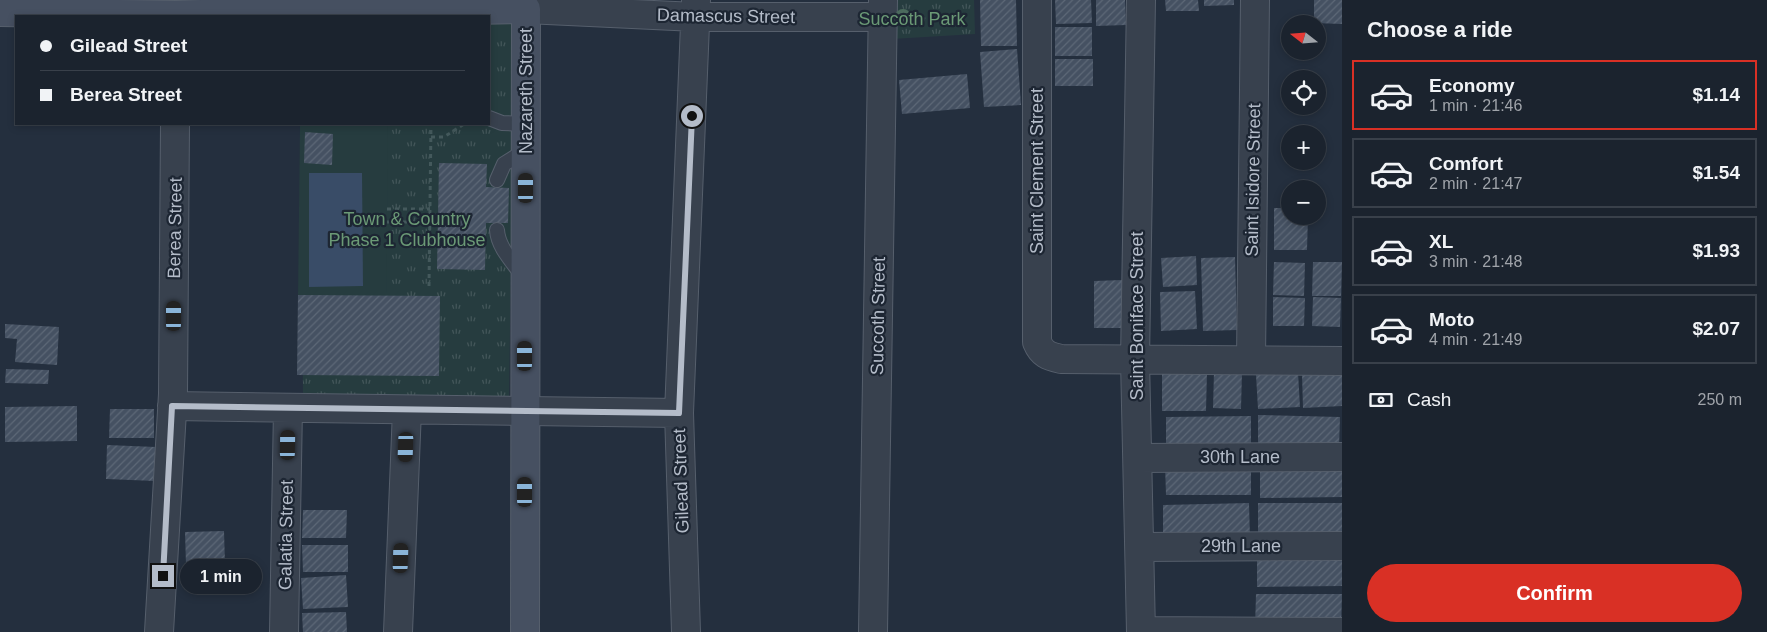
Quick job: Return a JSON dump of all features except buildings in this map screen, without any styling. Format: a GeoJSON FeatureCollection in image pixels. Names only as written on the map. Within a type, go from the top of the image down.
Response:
{"type":"FeatureCollection","features":[{"type":"Feature","properties":{"kind":"street","name":"Saint Clement Street"},"geometry":{"type":"LineString","coordinates":[[1037,0],[1037,342],[1041,350],[1048,356],[1061,359],[1135,360]]}},
{"type":"Feature","properties":{"kind":"street","name":"Saint Boniface Street"},"geometry":{"type":"LineString","coordinates":[[1141,0],[1135,360],[1141,632]]}},
{"type":"Feature","properties":{"kind":"street","name":"Saint Isidore Street"},"geometry":{"type":"LineString","coordinates":[[1251,359],[1255,0]]}},
{"type":"Feature","properties":{"kind":"street","name":"Damascus Street"},"geometry":{"type":"LineString","coordinates":[[0,12],[176,10],[350,4],[473,13],[526,5],[696,9],[883,8]]}},
{"type":"Feature","properties":{"kind":"street","name":"Nazareth Street"},"geometry":{"type":"LineString","coordinates":[[525,632],[526,5]]}},
{"type":"Feature","properties":{"kind":"street","name":"Succoth Street"},"geometry":{"type":"LineString","coordinates":[[873,632],[883,8]]}},
{"type":"Feature","properties":{"kind":"street","name":"Gilead Street"},"geometry":{"type":"LineString","coordinates":[[686,632],[679,413],[696,9]]}},
{"type":"Feature","properties":{"kind":"street","name":"Berea Street"},"geometry":{"type":"LineString","coordinates":[[160,632],[172,406],[176,125]]}},
{"type":"Feature","properties":{"kind":"street"},"geometry":{"type":"LineString","coordinates":[[1135,360],[1251,359],[1342,361]]}},
{"type":"Feature","properties":{"kind":"street"},"geometry":{"type":"LineString","coordinates":[[172,406],[679,413]]}},
{"type":"Feature","properties":{"kind":"street","name":"Galatia Street"},"geometry":{"type":"LineString","coordinates":[[284,632],[288,408]]}},
{"type":"Feature","properties":{"kind":"street"},"geometry":{"type":"LineString","coordinates":[[398,632],[407,410]]}},
{"type":"Feature","properties":{"kind":"street","name":"30th Lane"},"geometry":{"type":"LineString","coordinates":[[1138,458],[1342,457]]}},
{"type":"Feature","properties":{"kind":"street","name":"29th Lane"},"geometry":{"type":"LineString","coordinates":[[1140,547],[1342,546]]}},
{"type":"Feature","properties":{"kind":"street"},"geometry":{"type":"LineString","coordinates":[[1141,632],[1342,632]]}},
{"type":"Feature","properties":{"kind":"lane"},"geometry":{"type":"LineString","coordinates":[[490,118],[526,137],[504,164],[496,180]]}},
{"type":"Feature","properties":{"kind":"lane"},"geometry":{"type":"LineString","coordinates":[[497,230],[502,247],[526,280]]}},
{"type":"Feature","properties":{"kind":"path"},"geometry":{"type":"LineString","coordinates":[[429,286],[431,125]]}},
{"type":"Feature","properties":{"kind":"path"},"geometry":{"type":"LineString","coordinates":[[431,137],[444,137],[462,125]]}},
{"type":"Feature","properties":{"kind":"path"},"geometry":{"type":"LineString","coordinates":[[387,208],[430,209]]}},
{"type":"Feature","properties":{"kind":"path"},"geometry":{"type":"LineString","coordinates":[[387,222],[430,222]]}},
{"type":"Feature","properties":{"kind":"green space","name":"Succoth Park"},"geometry":{"type":"Polygon","coordinates":[[[890,0],[974,0],[975,34],[891,39],[890,0]]]}},
{"type":"Feature","properties":{"kind":"green space","name":"Town & Country Phase 1 Clubhouse"},"geometry":{"type":"Polygon","coordinates":[[[490,22],[514,22],[509,403],[303,395],[301,125],[490,125],[490,22]]]}},
{"type":"Feature","properties":{"kind":"green space"},"geometry":{"type":"Polygon","coordinates":[[[300,125],[388,125],[386,296],[298,295],[300,125]]]}},
{"type":"Feature","properties":{"kind":"water"},"geometry":{"type":"Polygon","coordinates":[[[309,173],[362,173],[363,286],[309,287],[309,173]]]}},
{"type":"Feature","properties":{"kind":"route"},"geometry":{"type":"LineString","coordinates":[[163,576],[172,406],[679,413],[692,116]]}}]}
